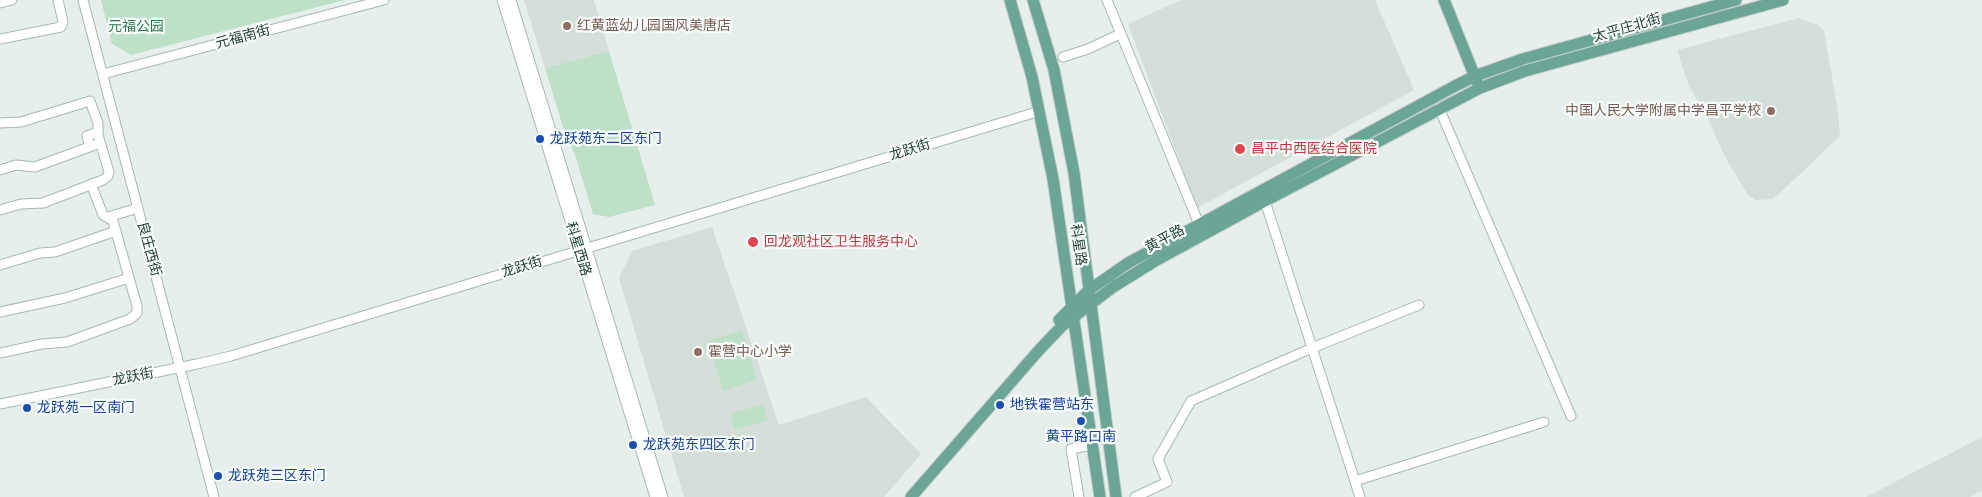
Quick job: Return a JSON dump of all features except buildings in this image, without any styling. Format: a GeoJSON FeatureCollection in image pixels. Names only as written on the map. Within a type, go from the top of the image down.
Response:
{"type":"FeatureCollection","features":[{"type":"Feature","properties":{"kind":"main road","name":"科星路"},"geometry":{"type":"LineString","coordinates":[[1010,0],[1032,77],[1055,188],[1100,497]]}},
{"type":"Feature","properties":{"kind":"main road","name":"科星路"},"geometry":{"type":"LineString","coordinates":[[1034,0],[1061,102],[1074,173],[1116,497]]}},
{"type":"Feature","properties":{"kind":"main road"},"geometry":{"type":"LineString","coordinates":[[1444,0],[1480,88]]}},
{"type":"Feature","properties":{"kind":"main road","name":"太平庄北街"},"geometry":{"type":"LineString","coordinates":[[1475,76],[1522,60],[1736,0]]}},
{"type":"Feature","properties":{"kind":"main road","name":"太平庄北街"},"geometry":{"type":"LineString","coordinates":[[1480,88],[1525,71],[1783,0]]}},
{"type":"Feature","properties":{"kind":"main road","name":"黄平路"},"geometry":{"type":"LineString","coordinates":[[911,497],[1090,290],[1128,262],[1475,76]]}},
{"type":"Feature","properties":{"kind":"main road","name":"黄平路"},"geometry":{"type":"LineString","coordinates":[[906,497],[1073,311],[1091,303],[1133,274],[1265,201],[1480,88]]}},
{"type":"Feature","properties":{"kind":"street"},"geometry":{"type":"LineString","coordinates":[[0,3],[12,0]]}},
{"type":"Feature","properties":{"kind":"street"},"geometry":{"type":"LineString","coordinates":[[0,39],[61,27],[63,22],[58,0]]}},
{"type":"Feature","properties":{"kind":"street","name":"良庄西街"},"geometry":{"type":"LineString","coordinates":[[83,0],[214,497]]}},
{"type":"Feature","properties":{"kind":"street","name":"元福南街"},"geometry":{"type":"LineString","coordinates":[[103,74],[383,0]]}},
{"type":"Feature","properties":{"kind":"street","name":"科星西路"},"geometry":{"type":"LineString","coordinates":[[502,0],[663,497]]}},
{"type":"Feature","properties":{"kind":"street","name":"科星西路"},"geometry":{"type":"LineString","coordinates":[[511,0],[655,497]]}},
{"type":"Feature","properties":{"kind":"street"},"geometry":{"type":"LineString","coordinates":[[1107,0],[1204,235]]}},
{"type":"Feature","properties":{"kind":"street"},"geometry":{"type":"LineString","coordinates":[[1063,57],[1088,49],[1120,34]]}},
{"type":"Feature","properties":{"kind":"street"},"geometry":{"type":"LineString","coordinates":[[0,123],[21,122],[89,100],[92,102],[95,113],[108,174],[105,179],[43,203],[21,204],[0,210]]}},
{"type":"Feature","properties":{"kind":"street"},"geometry":{"type":"LineString","coordinates":[[1439,108],[1571,416]]}},
{"type":"Feature","properties":{"kind":"street","name":"龙跃街"},"geometry":{"type":"LineString","coordinates":[[0,404],[231,356],[1040,111]]}},
{"type":"Feature","properties":{"kind":"street"},"geometry":{"type":"LineString","coordinates":[[90,147],[87,136],[98,132]]}},
{"type":"Feature","properties":{"kind":"street"},"geometry":{"type":"LineString","coordinates":[[0,170],[16,165],[35,167],[100,143]]}},
{"type":"Feature","properties":{"kind":"street"},"geometry":{"type":"LineString","coordinates":[[0,353],[42,344],[67,342],[136,315],[138,308],[116,232],[110,219],[102,213],[91,184]]}},
{"type":"Feature","properties":{"kind":"street"},"geometry":{"type":"LineString","coordinates":[[1260,190],[1360,497]]}},
{"type":"Feature","properties":{"kind":"street"},"geometry":{"type":"LineString","coordinates":[[110,219],[139,210]]}},
{"type":"Feature","properties":{"kind":"street"},"geometry":{"type":"LineString","coordinates":[[0,265],[40,253],[55,252],[116,232]]}},
{"type":"Feature","properties":{"kind":"street"},"geometry":{"type":"LineString","coordinates":[[0,312],[60,300],[129,278]]}},
{"type":"Feature","properties":{"kind":"street"},"geometry":{"type":"LineString","coordinates":[[1135,497],[1167,482],[1158,459],[1191,401],[1312,348],[1419,305]]}},
{"type":"Feature","properties":{"kind":"street"},"geometry":{"type":"LineString","coordinates":[[1355,481],[1544,422]]}},
{"type":"Feature","properties":{"kind":"street"},"geometry":{"type":"LineString","coordinates":[[1079,497],[1071,449],[1092,445]]}},
{"type":"Feature","properties":{"kind":"shaded area","name":"红黄蓝幼儿园国风美唐店"},"geometry":{"type":"Polygon","coordinates":[[[524,0],[594,0],[609,51],[545,68],[524,0]]]}},
{"type":"Feature","properties":{"kind":"shaded area","name":"昌平中西医结合医院"},"geometry":{"type":"Polygon","coordinates":[[[1181,0],[1375,0],[1414,90],[1197,208],[1128,24],[1181,0]]]}},
{"type":"Feature","properties":{"kind":"shaded area","name":"中国人民大学附属中学昌平学校"},"geometry":{"type":"Polygon","coordinates":[[[1799,18],[1818,25],[1824,31],[1837,105],[1840,136],[1779,194],[1772,199],[1755,200],[1748,195],[1725,157],[1707,117],[1689,86],[1677,50],[1799,18]]]}},
{"type":"Feature","properties":{"kind":"shaded area"},"geometry":{"type":"Polygon","coordinates":[[[712,227],[779,425],[866,397],[921,454],[884,497],[684,497],[619,278],[632,251],[712,227]]]}},
{"type":"Feature","properties":{"kind":"shaded area"},"geometry":{"type":"Polygon","coordinates":[[[1982,437],[1982,491],[1970,497],[1866,497],[1982,437]]]}},
{"type":"Feature","properties":{"kind":"green space","name":"元福公园"},"geometry":{"type":"Polygon","coordinates":[[[101,0],[345,0],[131,55],[112,44],[101,0]]]}},
{"type":"Feature","properties":{"kind":"green space"},"geometry":{"type":"Polygon","coordinates":[[[609,51],[655,205],[609,217],[593,214],[575,155],[564,131],[545,68],[609,51]]]}},
{"type":"Feature","properties":{"kind":"green space"},"geometry":{"type":"Polygon","coordinates":[[[742,330],[757,380],[723,391],[708,341],[742,330]]]}},
{"type":"Feature","properties":{"kind":"green space"},"geometry":{"type":"Polygon","coordinates":[[[763,404],[768,420],[734,430],[730,414],[763,404]]]}},
{"type":"Feature","properties":{"kind":"place","name":"红黄蓝幼儿园国风美唐店"},"geometry":{"type":"Point","coordinates":[567,26]}},
{"type":"Feature","properties":{"kind":"place","name":"中国人民大学附属中学昌平学校"},"geometry":{"type":"Point","coordinates":[1771,111]}},
{"type":"Feature","properties":{"kind":"place","name":"龙跃苑东二区东门"},"geometry":{"type":"Point","coordinates":[540,139]}},
{"type":"Feature","properties":{"kind":"place","name":"昌平中西医结合医院"},"geometry":{"type":"Point","coordinates":[1240,149]}},
{"type":"Feature","properties":{"kind":"place","name":"回龙观社区卫生服务中心"},"geometry":{"type":"Point","coordinates":[753,242]}},
{"type":"Feature","properties":{"kind":"place","name":"霍营中心小学"},"geometry":{"type":"Point","coordinates":[698,352]}},
{"type":"Feature","properties":{"kind":"place","name":"地铁霍营站东"},"geometry":{"type":"Point","coordinates":[1000,405]}},
{"type":"Feature","properties":{"kind":"place","name":"龙跃苑一区南门"},"geometry":{"type":"Point","coordinates":[27,408]}},
{"type":"Feature","properties":{"kind":"place","name":"黄平路口南"},"geometry":{"type":"Point","coordinates":[1081,421]}},
{"type":"Feature","properties":{"kind":"place","name":"龙跃苑东四区东门"},"geometry":{"type":"Point","coordinates":[633,445]}},
{"type":"Feature","properties":{"kind":"place","name":"龙跃苑三区东门"},"geometry":{"type":"Point","coordinates":[218,476]}}]}
